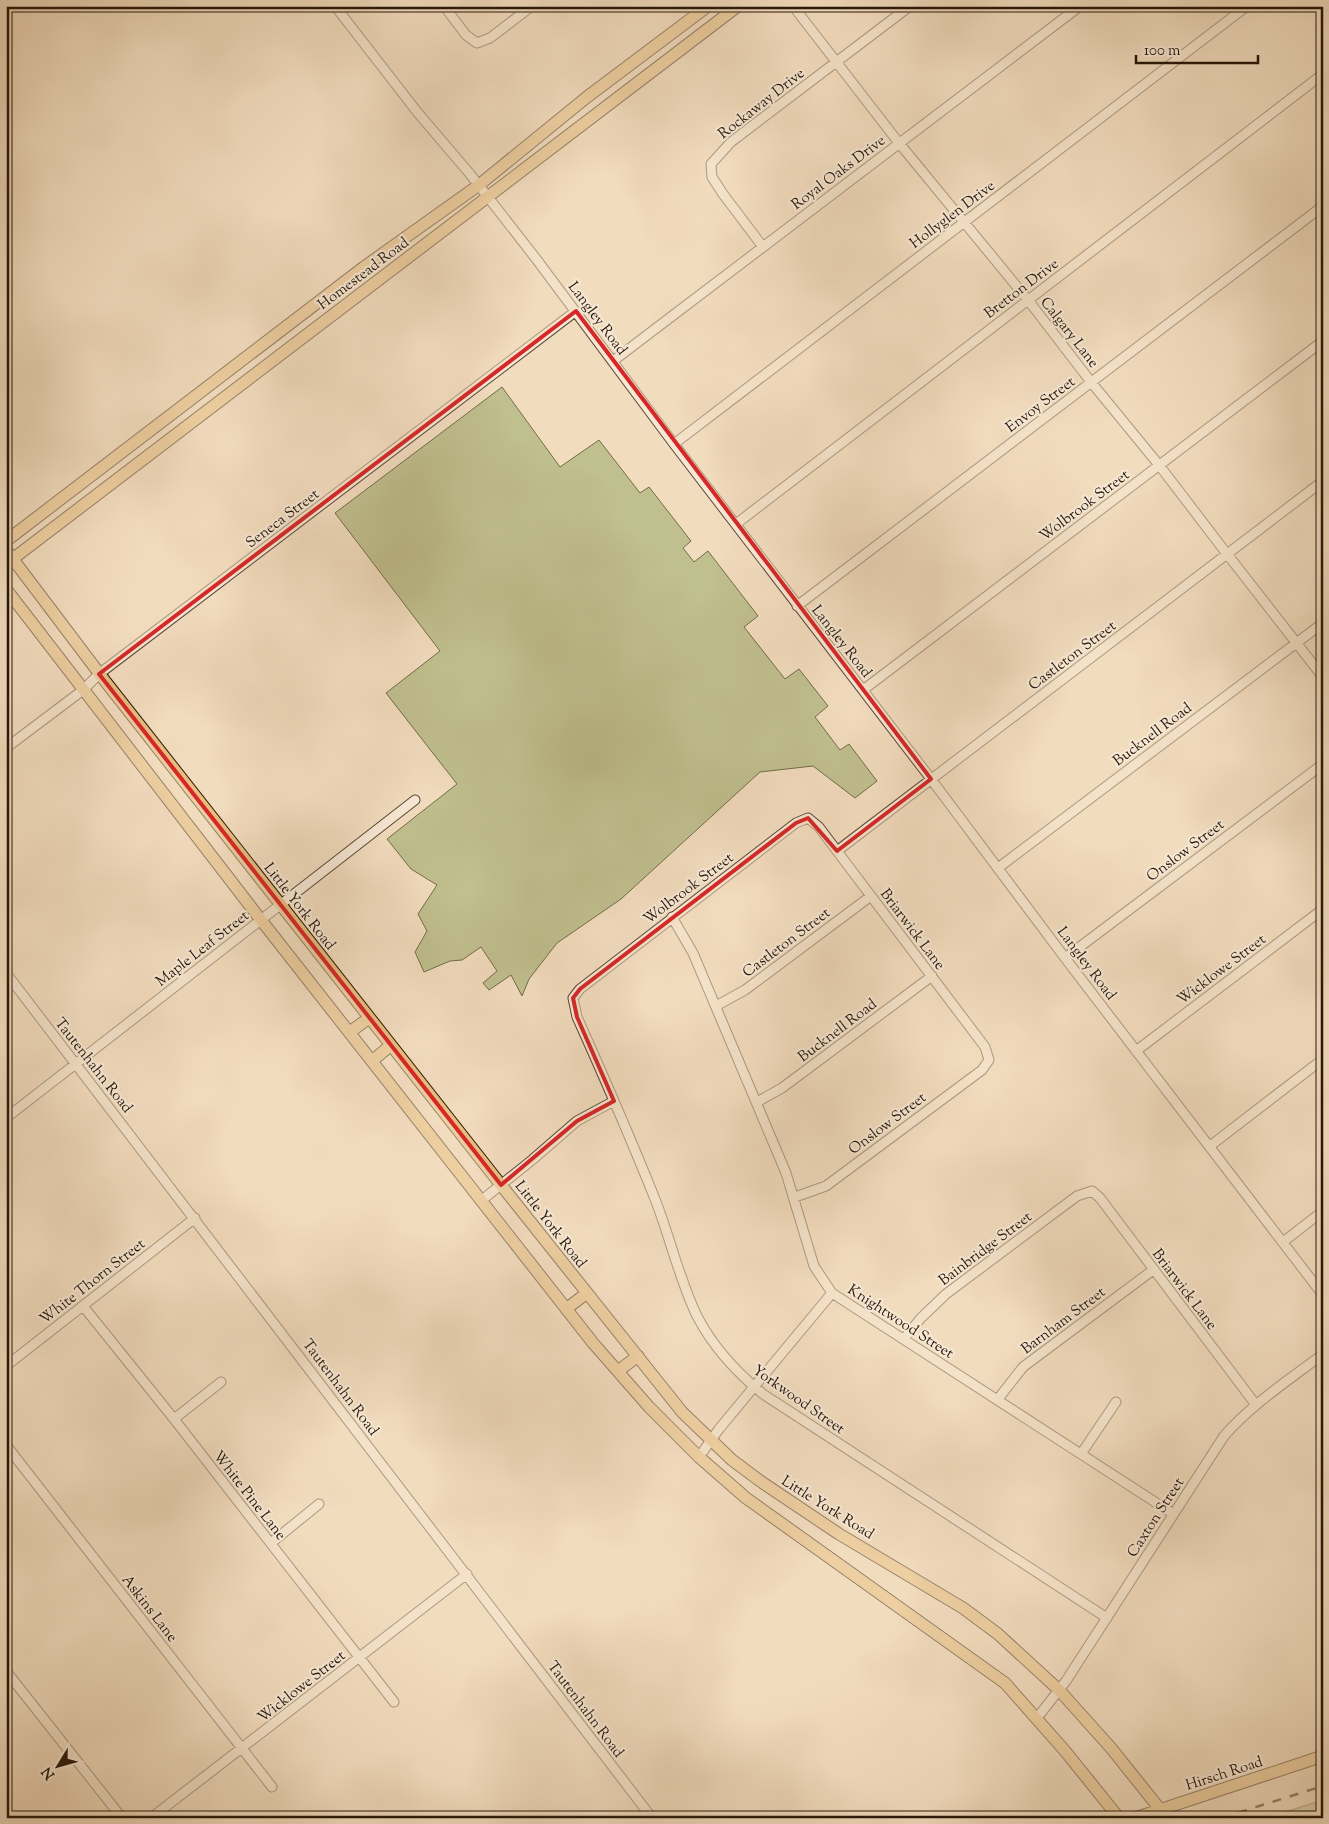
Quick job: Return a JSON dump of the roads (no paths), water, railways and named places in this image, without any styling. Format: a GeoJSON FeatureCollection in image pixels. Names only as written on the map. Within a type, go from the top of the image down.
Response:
{"type":"FeatureCollection","features":[{"type":"Feature","properties":{"kind":"main road","name":"Homestead Road"},"geometry":{"type":"LineString","coordinates":[[6,541],[364,267],[520,153],[587,97],[708,6]]}},
{"type":"Feature","properties":{"kind":"main road","name":"Homestead Road"},"geometry":{"type":"LineString","coordinates":[[10,562],[738,6]]}},
{"type":"Feature","properties":{"kind":"main road"},"geometry":{"type":"LineString","coordinates":[[653,47],[665,62]]}},
{"type":"Feature","properties":{"kind":"main road"},"geometry":{"type":"LineString","coordinates":[[587,97],[598,113]]}},
{"type":"Feature","properties":{"kind":"main road"},"geometry":{"type":"LineString","coordinates":[[364,267],[377,281]]}},
{"type":"Feature","properties":{"kind":"main road"},"geometry":{"type":"LineString","coordinates":[[137,442],[148,456]]}},
{"type":"Feature","properties":{"kind":"main road","name":"Little York Road"},"geometry":{"type":"LineString","coordinates":[[6,550],[10,562],[682,1412],[732,1460],[763,1484],[805,1512],[963,1608],[998,1634],[1059,1690],[1111,1748],[1164,1814]]}},
{"type":"Feature","properties":{"kind":"main road"},"geometry":{"type":"LineString","coordinates":[[6,589],[261,920],[566,1309],[649,1407],[699,1457],[746,1498],[1004,1683],[1037,1718],[1119,1818]]}},
{"type":"Feature","properties":{"kind":"main road"},"geometry":{"type":"LineString","coordinates":[[350,1032],[369,1018]]}},
{"type":"Feature","properties":{"kind":"main road"},"geometry":{"type":"LineString","coordinates":[[372,1061],[391,1046]]}},
{"type":"Feature","properties":{"kind":"main road"},"geometry":{"type":"LineString","coordinates":[[566,1309],[587,1293]]}},
{"type":"Feature","properties":{"kind":"main road"},"geometry":{"type":"LineString","coordinates":[[618,1372],[638,1356]]}},
{"type":"Feature","properties":{"kind":"main road","name":"Hirsch Road"},"geometry":{"type":"LineString","coordinates":[[1135,1818],[1164,1814],[1323,1756]]}},
{"type":"Feature","properties":{"kind":"street","name":"Langley Road"},"geometry":{"type":"LineString","coordinates":[[335,6],[418,113],[488,197],[576,311],[674,444],[1323,1295]]}},
{"type":"Feature","properties":{"kind":"street"},"geometry":{"type":"LineString","coordinates":[[444,6],[466,35],[477,43],[490,38],[532,6]]}},
{"type":"Feature","properties":{"kind":"street","name":"Calgary Lane"},"geometry":{"type":"LineString","coordinates":[[792,6],[835,63],[1028,300],[1091,382],[1159,465],[1323,677]]}},
{"type":"Feature","properties":{"kind":"street","name":"Rockaway Drive"},"geometry":{"type":"LineString","coordinates":[[763,247],[712,177],[711,164],[731,142],[910,6]]}},
{"type":"Feature","properties":{"kind":"street","name":"Royal Oaks Drive"},"geometry":{"type":"LineString","coordinates":[[613,361],[1080,6]]}},
{"type":"Feature","properties":{"kind":"street","name":"Hollyglen Drive"},"geometry":{"type":"LineString","coordinates":[[674,444],[1247,6]]}},
{"type":"Feature","properties":{"kind":"street","name":"Bretton Drive"},"geometry":{"type":"LineString","coordinates":[[736,524],[1323,74]]}},
{"type":"Feature","properties":{"kind":"street","name":"Envoy Street"},"geometry":{"type":"LineString","coordinates":[[797,606],[1323,206]]}},
{"type":"Feature","properties":{"kind":"street","name":"Seneca Street"},"geometry":{"type":"LineString","coordinates":[[6,748],[83,690],[99,674],[576,311]]}},
{"type":"Feature","properties":{"kind":"street","name":"Wolbrook Street"},"geometry":{"type":"LineString","coordinates":[[863,690],[1323,341]]}},
{"type":"Feature","properties":{"kind":"street","name":"Castleton Street"},"geometry":{"type":"LineString","coordinates":[[837,851],[1323,481]]}},
{"type":"Feature","properties":{"kind":"street","name":"Bucknell Road"},"geometry":{"type":"LineString","coordinates":[[998,868],[1323,623]]}},
{"type":"Feature","properties":{"kind":"street","name":"Onslow Street"},"geometry":{"type":"LineString","coordinates":[[1065,958],[1323,764]]}},
{"type":"Feature","properties":{"kind":"street","name":"Maple Leaf Street"},"geometry":{"type":"LineString","coordinates":[[6,1118],[415,800]]}},
{"type":"Feature","properties":{"kind":"street","name":"Wolbrook Street"},"geometry":{"type":"LineString","coordinates":[[587,983],[796,823],[808,818]]}},
{"type":"Feature","properties":{"kind":"street","name":"Briarwick Lane"},"geometry":{"type":"LineString","coordinates":[[808,818],[819,827],[932,976],[985,1047],[989,1060]]}},
{"type":"Feature","properties":{"kind":"street","name":"Castleton Street"},"geometry":{"type":"LineString","coordinates":[[716,1006],[745,990],[871,896]]}},
{"type":"Feature","properties":{"kind":"street","name":"Wicklowe Street"},"geometry":{"type":"LineString","coordinates":[[1136,1051],[1323,909]]}},
{"type":"Feature","properties":{"kind":"street","name":"Knightwood Street"},"geometry":{"type":"LineString","coordinates":[[672,917],[692,953],[716,1006],[795,1197],[814,1266],[832,1292],[1172,1514]]}},
{"type":"Feature","properties":{"kind":"street","name":"Tautenhahn Road"},"geometry":{"type":"LineString","coordinates":[[6,973],[652,1818]]}},
{"type":"Feature","properties":{"kind":"street","name":"Bucknell Road"},"geometry":{"type":"LineString","coordinates":[[756,1102],[782,1088],[932,976]]}},
{"type":"Feature","properties":{"kind":"street","name":"Yorkwood Street"},"geometry":{"type":"LineString","coordinates":[[587,983],[580,988],[573,998],[578,1017],[667,1229],[697,1316],[721,1354],[754,1387],[771,1400],[1107,1618]]}},
{"type":"Feature","properties":{"kind":"street"},"geometry":{"type":"LineString","coordinates":[[1210,1146],[1323,1059]]}},
{"type":"Feature","properties":{"kind":"street","name":"Onslow Street"},"geometry":{"type":"LineString","coordinates":[[795,1197],[826,1186],[982,1070],[989,1060]]}},
{"type":"Feature","properties":{"kind":"street"},"geometry":{"type":"LineString","coordinates":[[482,1200],[576,1122],[614,1101]]}},
{"type":"Feature","properties":{"kind":"street","name":"Briarwick Lane"},"geometry":{"type":"LineString","coordinates":[[1092,1191],[1100,1198],[1256,1405]]}},
{"type":"Feature","properties":{"kind":"street","name":"Bainbridge Street"},"geometry":{"type":"LineString","coordinates":[[904,1339],[921,1318],[946,1294],[1077,1196],[1092,1191]]}},
{"type":"Feature","properties":{"kind":"street"},"geometry":{"type":"LineString","coordinates":[[1283,1242],[1323,1211]]}},
{"type":"Feature","properties":{"kind":"street","name":"White Thorn Street"},"geometry":{"type":"LineString","coordinates":[[6,1366],[195,1218]]}},
{"type":"Feature","properties":{"kind":"street","name":"Barnham Street"},"geometry":{"type":"LineString","coordinates":[[998,1399],[1023,1367],[1153,1270]]}},
{"type":"Feature","properties":{"kind":"street"},"geometry":{"type":"LineString","coordinates":[[699,1457],[710,1439],[832,1292]]}},
{"type":"Feature","properties":{"kind":"street","name":"White Pine Lane"},"geometry":{"type":"LineString","coordinates":[[83,1306],[174,1419],[394,1702]]}},
{"type":"Feature","properties":{"kind":"street","name":"Caxton Street"},"geometry":{"type":"LineString","coordinates":[[1037,1718],[1059,1690],[1107,1618],[1172,1514],[1224,1436],[1237,1421],[1256,1405],[1323,1354]]}},
{"type":"Feature","properties":{"kind":"street"},"geometry":{"type":"LineString","coordinates":[[174,1419],[221,1382]]}},
{"type":"Feature","properties":{"kind":"street"},"geometry":{"type":"LineString","coordinates":[[1081,1454],[1116,1402]]}},
{"type":"Feature","properties":{"kind":"street","name":"Askins Lane"},"geometry":{"type":"LineString","coordinates":[[6,1445],[272,1787]]}},
{"type":"Feature","properties":{"kind":"street"},"geometry":{"type":"LineString","coordinates":[[270,1543],[319,1504]]}},
{"type":"Feature","properties":{"kind":"street","name":"Wicklowe Street"},"geometry":{"type":"LineString","coordinates":[[152,1818],[466,1574]]}},
{"type":"Feature","properties":{"kind":"street"},"geometry":{"type":"LineString","coordinates":[[6,1671],[122,1818]]}},
{"type":"Feature","properties":{"kind":"railway"},"geometry":{"type":"LineString","coordinates":[[1221,1818],[1323,1786]]}}]}
